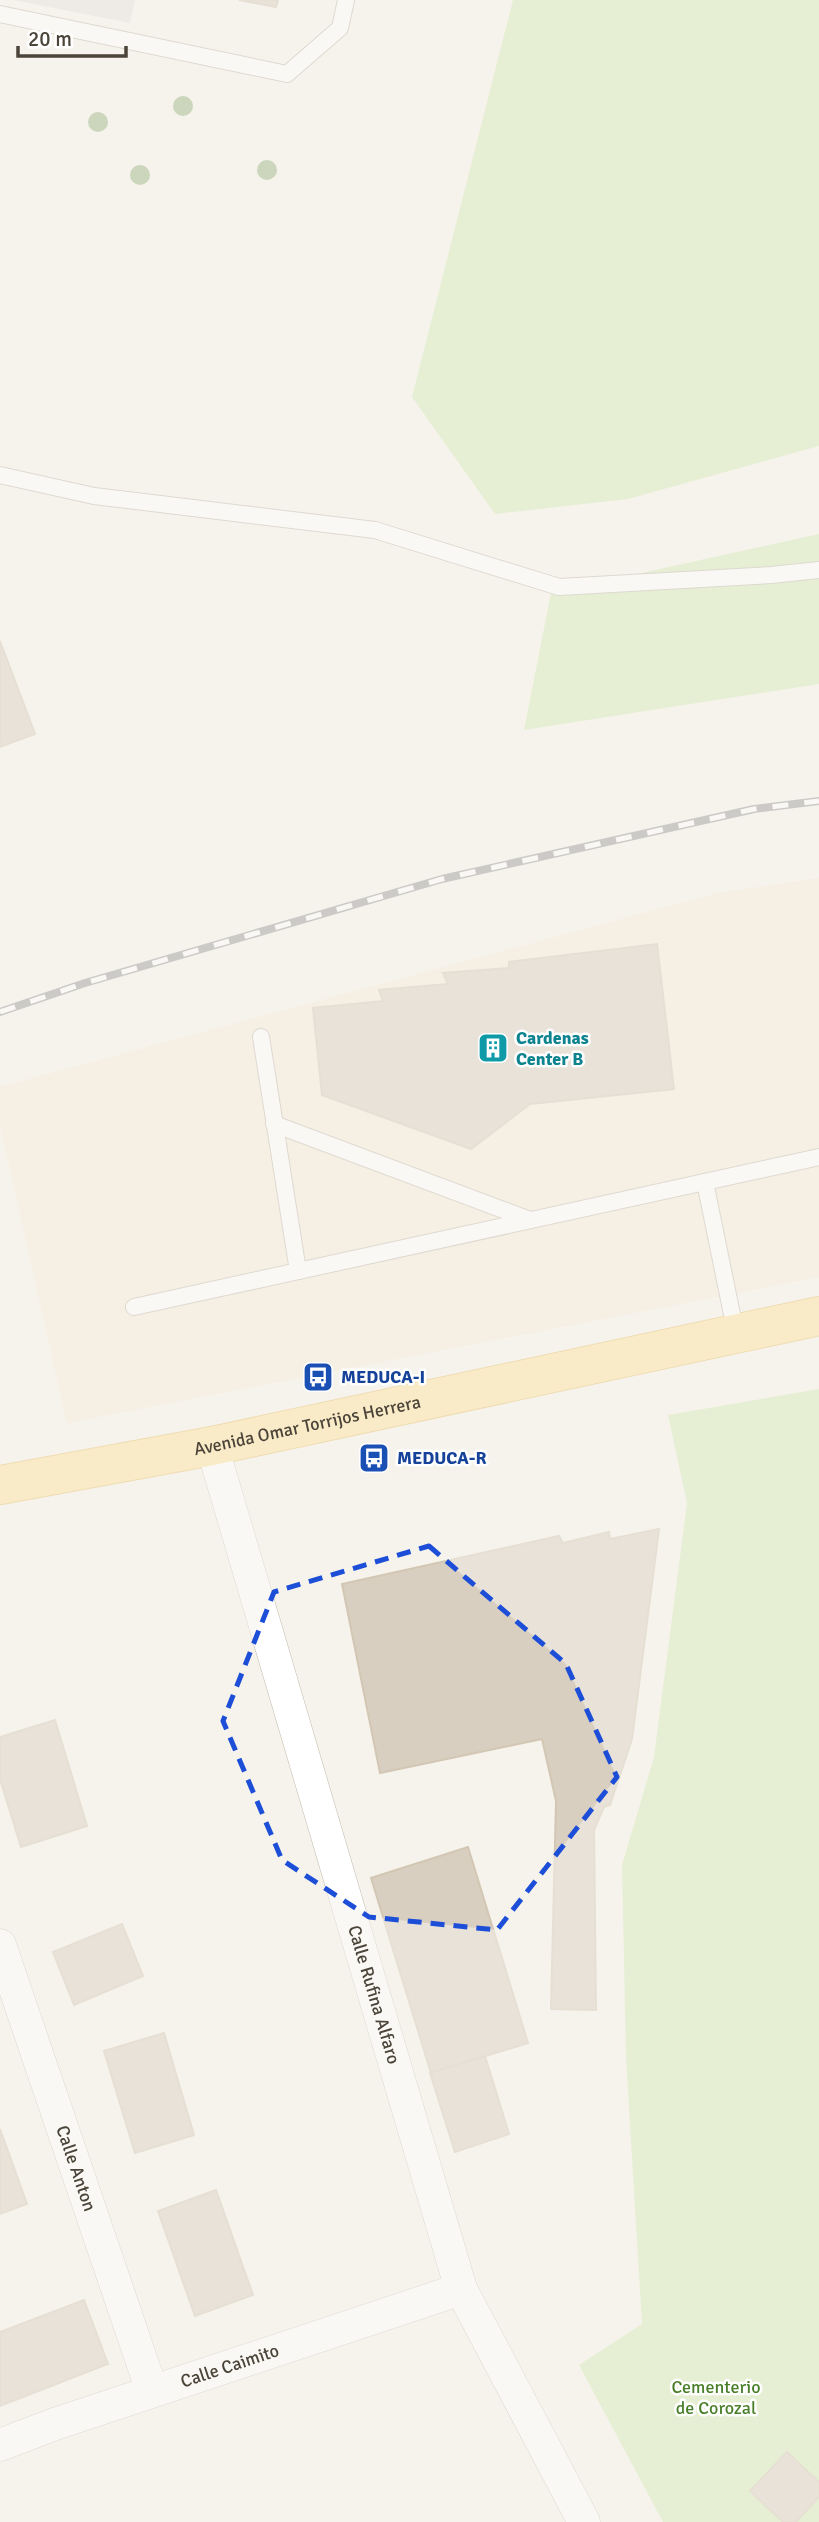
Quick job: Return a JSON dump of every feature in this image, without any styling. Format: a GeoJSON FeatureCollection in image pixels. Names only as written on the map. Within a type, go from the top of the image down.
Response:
{"type":"FeatureCollection","features":[{"type":"Feature","properties":{"kind":"main road","name":"Avenida Omar Torrijos Herrera"},"geometry":{"type":"LineString","coordinates":[[0,1485],[212,1446],[819,1316]]}},
{"type":"Feature","properties":{"kind":"street","name":"Calle Rufina Alfaro"},"geometry":{"type":"LineString","coordinates":[[212,1446],[461,2289],[584,2522]]}},
{"type":"Feature","properties":{"kind":"street","name":"Calle Anton"},"geometry":{"type":"LineString","coordinates":[[0,1945],[152,2391]]}},
{"type":"Feature","properties":{"kind":"street","name":"Calle Caimito"},"geometry":{"type":"LineString","coordinates":[[0,2445],[54,2424],[461,2289]]}},
{"type":"Feature","properties":{"kind":"lane"},"geometry":{"type":"LineString","coordinates":[[0,13],[287,74],[340,28],[346,0]]}},
{"type":"Feature","properties":{"kind":"lane"},"geometry":{"type":"LineString","coordinates":[[0,475],[94,496],[375,530],[559,587],[819,570]]}},
{"type":"Feature","properties":{"kind":"lane"},"geometry":{"type":"LineString","coordinates":[[261,1037],[298,1271]]}},
{"type":"Feature","properties":{"kind":"lane"},"geometry":{"type":"LineString","coordinates":[[274,1124],[530,1220]]}},
{"type":"Feature","properties":{"kind":"lane"},"geometry":{"type":"LineString","coordinates":[[134,1307],[819,1157]]}},
{"type":"Feature","properties":{"kind":"lane"},"geometry":{"type":"LineString","coordinates":[[705,1182],[736,1334]]}},
{"type":"Feature","properties":{"kind":"highlighted area"},"geometry":{"type":"Polygon","coordinates":[[[429,1546],[566,1664],[617,1777],[497,1930],[369,1917],[282,1860],[223,1721],[274,1592],[429,1546]]]}},
{"type":"Feature","properties":{"kind":"shaded area"},"geometry":{"type":"Polygon","coordinates":[[[13,0],[135,0],[130,23],[13,0]]]}},
{"type":"Feature","properties":{"kind":"shaded area"},"geometry":{"type":"Polygon","coordinates":[[[819,878],[819,1277],[67,1423],[0,1125],[0,1087],[718,893],[819,878]]]}},
{"type":"Feature","properties":{"kind":"green space"},"geometry":{"type":"Polygon","coordinates":[[[513,0],[819,0],[819,446],[628,499],[495,514],[412,397],[513,0]]]}},
{"type":"Feature","properties":{"kind":"green space"},"geometry":{"type":"Polygon","coordinates":[[[819,534],[819,684],[524,730],[551,593],[819,534]]]}},
{"type":"Feature","properties":{"kind":"green space","name":"Cementerio de Corozal"},"geometry":{"type":"Polygon","coordinates":[[[819,1389],[819,2522],[663,2522],[579,2365],[642,2324],[626,2058],[622,1865],[654,1757],[687,1503],[668,1415],[819,1389]]]}},
{"type":"Feature","properties":{"kind":"building"},"geometry":{"type":"Polygon","coordinates":[[[239,0],[278,0],[276,7],[239,0]]]}},
{"type":"Feature","properties":{"kind":"building"},"geometry":{"type":"Polygon","coordinates":[[[0,641],[35,734],[0,747],[0,641]]]}},
{"type":"Feature","properties":{"kind":"building","name":"Cardenas Center B"},"geometry":{"type":"Polygon","coordinates":[[[657,944],[674,1089],[530,1104],[471,1149],[322,1095],[313,1008],[383,1001],[379,990],[448,984],[443,973],[509,968],[509,962],[657,944]]]}},
{"type":"Feature","properties":{"kind":"building"},"geometry":{"type":"Polygon","coordinates":[[[659,1529],[632,1739],[610,1805],[604,1807],[594,1830],[596,2010],[551,2009],[556,1801],[542,1739],[380,1773],[342,1584],[559,1536],[563,1543],[609,1532],[610,1539],[659,1529]]]}},
{"type":"Feature","properties":{"kind":"building"},"geometry":{"type":"Polygon","coordinates":[[[55,1720],[87,1826],[21,1847],[0,1779],[0,1737],[55,1720]]]}},
{"type":"Feature","properties":{"kind":"building"},"geometry":{"type":"Polygon","coordinates":[[[468,1847],[528,2043],[431,2073],[371,1878],[468,1847]]]}},
{"type":"Feature","properties":{"kind":"building"},"geometry":{"type":"Polygon","coordinates":[[[122,1924],[143,1976],[74,2005],[53,1952],[122,1924]]]}},
{"type":"Feature","properties":{"kind":"building"},"geometry":{"type":"Polygon","coordinates":[[[164,2033],[194,2135],[135,2153],[104,2051],[164,2033]]]}},
{"type":"Feature","properties":{"kind":"building"},"geometry":{"type":"Polygon","coordinates":[[[485,2056],[509,2134],[455,2152],[430,2073],[485,2056]]]}},
{"type":"Feature","properties":{"kind":"building"},"geometry":{"type":"Polygon","coordinates":[[[0,2129],[27,2204],[0,2214],[0,2129]]]}},
{"type":"Feature","properties":{"kind":"building"},"geometry":{"type":"Polygon","coordinates":[[[216,2190],[253,2295],[195,2316],[158,2211],[216,2190]]]}},
{"type":"Feature","properties":{"kind":"building"},"geometry":{"type":"Polygon","coordinates":[[[84,2300],[108,2364],[0,2406],[0,2332],[84,2300]]]}},
{"type":"Feature","properties":{"kind":"building"},"geometry":{"type":"Polygon","coordinates":[[[787,2452],[819,2482],[819,2497],[796,2522],[783,2522],[750,2491],[787,2452]]]}},
{"type":"Feature","properties":{"kind":"railway"},"geometry":{"type":"LineString","coordinates":[[0,1012],[85,983],[442,879],[754,809],[819,801]]}},
{"type":"Feature","properties":{"kind":"place","name":"Cardenas Center B"},"geometry":{"type":"Point","coordinates":[493,1048]}},
{"type":"Feature","properties":{"kind":"place","name":"MEDUCA-I"},"geometry":{"type":"Point","coordinates":[318,1377]}},
{"type":"Feature","properties":{"kind":"place","name":"MEDUCA-R"},"geometry":{"type":"Point","coordinates":[374,1458]}}]}
